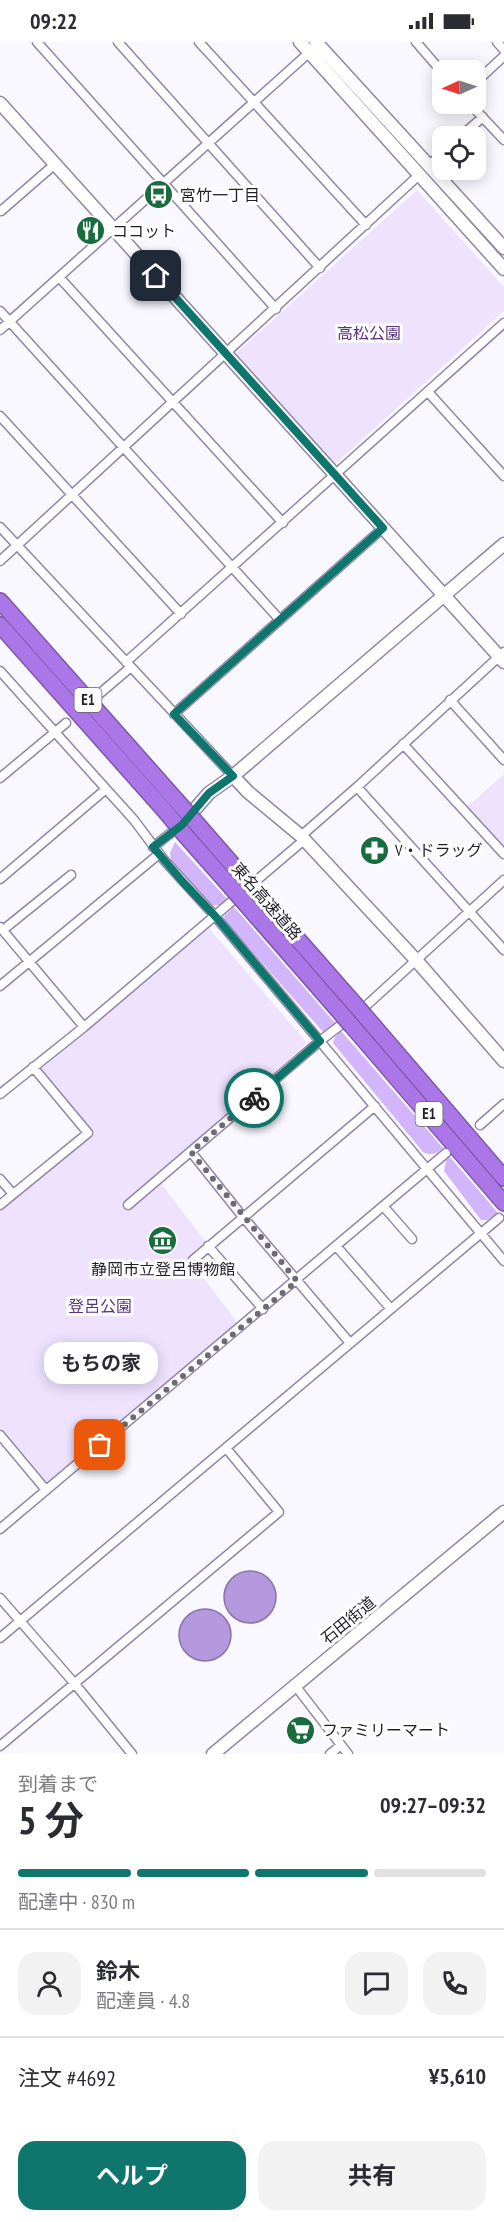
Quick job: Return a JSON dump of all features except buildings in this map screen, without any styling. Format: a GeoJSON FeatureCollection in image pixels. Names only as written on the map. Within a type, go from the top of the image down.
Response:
{"type":"FeatureCollection","features":[{"type":"Feature","properties":{"kind":"highway","name":"東名高速道路"},"geometry":{"type":"LineString","coordinates":[[0,601],[245,879],[358,1021],[501,1211]]}},
{"type":"Feature","properties":{"kind":"highway","name":"東名高速道路"},"geometry":{"type":"LineString","coordinates":[[0,625],[231,887],[504,1178]]}},
{"type":"Feature","properties":{"kind":"street"},"geometry":{"type":"LineString","coordinates":[[37,42],[276,309]]}},
{"type":"Feature","properties":{"kind":"street"},"geometry":{"type":"LineString","coordinates":[[118,42],[320,268]]}},
{"type":"Feature","properties":{"kind":"street"},"geometry":{"type":"LineString","coordinates":[[199,42],[366,225]]}},
{"type":"Feature","properties":{"kind":"street"},"geometry":{"type":"LineString","coordinates":[[300,42],[316,45],[504,248]]}},
{"type":"Feature","properties":{"kind":"street"},"geometry":{"type":"LineString","coordinates":[[416,42],[432,60]]}},
{"type":"Feature","properties":{"kind":"street"},"geometry":{"type":"LineString","coordinates":[[497,42],[504,50]]}},
{"type":"Feature","properties":{"kind":"street"},"geometry":{"type":"LineString","coordinates":[[0,330],[316,45]]}},
{"type":"Feature","properties":{"kind":"street"},"geometry":{"type":"LineString","coordinates":[[316,45],[419,175],[504,269]]}},
{"type":"Feature","properties":{"kind":"street"},"geometry":{"type":"LineString","coordinates":[[486,73],[504,56]]}},
{"type":"Feature","properties":{"kind":"street"},"geometry":{"type":"LineString","coordinates":[[0,103],[502,657],[450,700],[303,838],[215,916],[84,1027],[0,1094]]}},
{"type":"Feature","properties":{"kind":"street"},"geometry":{"type":"LineString","coordinates":[[480,114],[504,140]]}},
{"type":"Feature","properties":{"kind":"street"},"geometry":{"type":"LineString","coordinates":[[473,126],[483,117]]}},
{"type":"Feature","properties":{"kind":"street"},"geometry":{"type":"LineString","coordinates":[[0,210],[55,164]]}},
{"type":"Feature","properties":{"kind":"street"},"geometry":{"type":"LineString","coordinates":[[0,561],[419,175]]}},
{"type":"Feature","properties":{"kind":"street"},"geometry":{"type":"LineString","coordinates":[[60,277],[283,523]]}},
{"type":"Feature","properties":{"kind":"street"},"geometry":{"type":"LineString","coordinates":[[0,311],[280,620]]}},
{"type":"Feature","properties":{"kind":"street"},"geometry":{"type":"LineString","coordinates":[[98,695],[181,614],[504,323]]}},
{"type":"Feature","properties":{"kind":"street"},"geometry":{"type":"LineString","coordinates":[[428,392],[504,476]]}},
{"type":"Feature","properties":{"kind":"street"},"geometry":{"type":"LineString","coordinates":[[0,416],[181,614]]}},
{"type":"Feature","properties":{"kind":"street"},"geometry":{"type":"LineString","coordinates":[[0,527],[248,792],[303,838],[416,960],[504,1061]]}},
{"type":"Feature","properties":{"kind":"street"},"geometry":{"type":"LineString","coordinates":[[174,714],[383,528]]}},
{"type":"Feature","properties":{"kind":"street"},"geometry":{"type":"LineString","coordinates":[[0,986],[156,851],[209,793],[233,776],[504,544]]}},
{"type":"Feature","properties":{"kind":"street"},"geometry":{"type":"LineString","coordinates":[[0,671],[139,827],[156,851],[215,916],[504,1261]]}},
{"type":"Feature","properties":{"kind":"street"},"geometry":{"type":"LineString","coordinates":[[450,700],[504,760]]}},
{"type":"Feature","properties":{"kind":"street"},"geometry":{"type":"LineString","coordinates":[[0,778],[66,723]]}},
{"type":"Feature","properties":{"kind":"street"},"geometry":{"type":"LineString","coordinates":[[403,744],[504,854]]}},
{"type":"Feature","properties":{"kind":"street"},"geometry":{"type":"LineString","coordinates":[[357,787],[504,950]]}},
{"type":"Feature","properties":{"kind":"street"},"geometry":{"type":"LineString","coordinates":[[0,879],[106,789]]}},
{"type":"Feature","properties":{"kind":"street"},"geometry":{"type":"LineString","coordinates":[[71,875],[1,929],[84,1027]]}},
{"type":"Feature","properties":{"kind":"street"},"geometry":{"type":"LineString","coordinates":[[128,1205],[320,1041],[368,1004],[504,880]]}},
{"type":"Feature","properties":{"kind":"street"},"geometry":{"type":"LineString","coordinates":[[0,1205],[88,1133],[33,1067]]}},
{"type":"Feature","properties":{"kind":"street"},"geometry":{"type":"LineString","coordinates":[[480,1125],[504,1104]]}},
{"type":"Feature","properties":{"kind":"street"},"geometry":{"type":"LineString","coordinates":[[193,1260],[375,1106]]}},
{"type":"Feature","properties":{"kind":"street"},"geometry":{"type":"LineString","coordinates":[[191,1152],[350,1343]]}},
{"type":"Feature","properties":{"kind":"street"},"geometry":{"type":"LineString","coordinates":[[0,1529],[297,1281],[446,1153]]}},
{"type":"Feature","properties":{"kind":"street"},"geometry":{"type":"LineString","coordinates":[[0,1179],[13,1194]]}},
{"type":"Feature","properties":{"kind":"street"},"geometry":{"type":"LineString","coordinates":[[384,1207],[412,1239]]}},
{"type":"Feature","properties":{"kind":"street"},"geometry":{"type":"LineString","coordinates":[[0,1638],[391,1309],[481,1232],[501,1211]]}},
{"type":"Feature","properties":{"kind":"street"},"geometry":{"type":"LineString","coordinates":[[208,1246],[263,1309]]}},
{"type":"Feature","properties":{"kind":"street"},"geometry":{"type":"LineString","coordinates":[[337,1247],[391,1309]]}},
{"type":"Feature","properties":{"kind":"street"},"geometry":{"type":"LineString","coordinates":[[0,1435],[46,1490]]}},
{"type":"Feature","properties":{"kind":"street"},"geometry":{"type":"LineString","coordinates":[[0,1746],[279,1512],[226,1448]]}},
{"type":"Feature","properties":{"kind":"street","name":"石田街道"},"geometry":{"type":"LineString","coordinates":[[213,1754],[294,1684],[504,1512]]}},
{"type":"Feature","properties":{"kind":"street"},"geometry":{"type":"LineString","coordinates":[[0,1598],[132,1754]]}},
{"type":"Feature","properties":{"kind":"street"},"geometry":{"type":"LineString","coordinates":[[294,1684],[348,1754]]}},
{"type":"Feature","properties":{"kind":"street"},"geometry":{"type":"LineString","coordinates":[[330,1754],[341,1744]]}},
{"type":"Feature","properties":{"kind":"green space","name":"高松公園"},"geometry":{"type":"Polygon","coordinates":[[[417,190],[504,287],[504,311],[334,465],[235,354],[417,190]]]}},
{"type":"Feature","properties":{"kind":"green space"},"geometry":{"type":"Polygon","coordinates":[[[504,774],[504,848],[467,807],[504,774]]]}},
{"type":"Feature","properties":{"kind":"green space","name":"登呂公園"},"geometry":{"type":"Polygon","coordinates":[[[209,928],[307,1043],[156,1177],[208,1245],[189,1259],[238,1323],[47,1482],[0,1427],[0,1211],[94,1133],[41,1069],[209,928]]]}},
{"type":"Feature","properties":{"kind":"shaded area"},"geometry":{"type":"Polygon","coordinates":[[[175,842],[227,899],[222,905],[212,905],[171,860],[170,853],[175,842]]]}},
{"type":"Feature","properties":{"kind":"shaded area"},"geometry":{"type":"Polygon","coordinates":[[[234,907],[335,1023],[324,1033],[225,921],[224,916],[234,907]]]}},
{"type":"Feature","properties":{"kind":"shaded area"},"geometry":{"type":"Polygon","coordinates":[[[341,1031],[443,1148],[441,1150],[431,1154],[423,1152],[333,1043],[341,1031]]]}},
{"type":"Feature","properties":{"kind":"shaded area"},"geometry":{"type":"Polygon","coordinates":[[[450,1157],[498,1213],[487,1220],[481,1220],[444,1171],[446,1160],[450,1157]]]}},
{"type":"Feature","properties":{"kind":"shaded area"},"geometry":{"type":"Polygon","coordinates":[[[250,1571],[260,1573],[268,1579],[274,1587],[276,1597],[274,1607],[268,1615],[260,1621],[250,1623],[240,1621],[232,1615],[226,1607],[224,1597],[226,1587],[232,1579],[240,1573],[250,1571]]]}},
{"type":"Feature","properties":{"kind":"shaded area"},"geometry":{"type":"Polygon","coordinates":[[[205,1609],[215,1611],[223,1617],[229,1625],[231,1635],[229,1645],[223,1653],[215,1659],[205,1661],[195,1659],[187,1653],[181,1645],[179,1635],[181,1625],[187,1617],[195,1611],[205,1609]]]}},
{"type":"Feature","properties":{"kind":"way so far"},"geometry":{"type":"LineString","coordinates":[[100,1445],[297,1281],[191,1152],[254,1098]]}},
{"type":"Feature","properties":{"kind":"place","name":"宮竹一丁目"},"geometry":{"type":"Point","coordinates":[159,195]}},
{"type":"Feature","properties":{"kind":"place","name":"ココット"},"geometry":{"type":"Point","coordinates":[91,231]}},
{"type":"Feature","properties":{"kind":"place","name":"V・ドラッグ"},"geometry":{"type":"Point","coordinates":[374,850]}},
{"type":"Feature","properties":{"kind":"place","name":"静岡市立登呂博物館"},"geometry":{"type":"Point","coordinates":[163,1241]}},
{"type":"Feature","properties":{"kind":"place","name":"もちの家"},"geometry":{"type":"Point","coordinates":[100,1445]}},
{"type":"Feature","properties":{"kind":"place","name":"ファミリーマート"},"geometry":{"type":"Point","coordinates":[301,1730]}},
{"type":"Feature","properties":{"kind":"route"},"geometry":{"type":"LineString","coordinates":[[156,276],[383,528],[174,714],[233,776],[209,793],[182,825],[153,847],[215,916],[320,1041],[254,1098]]}}]}
